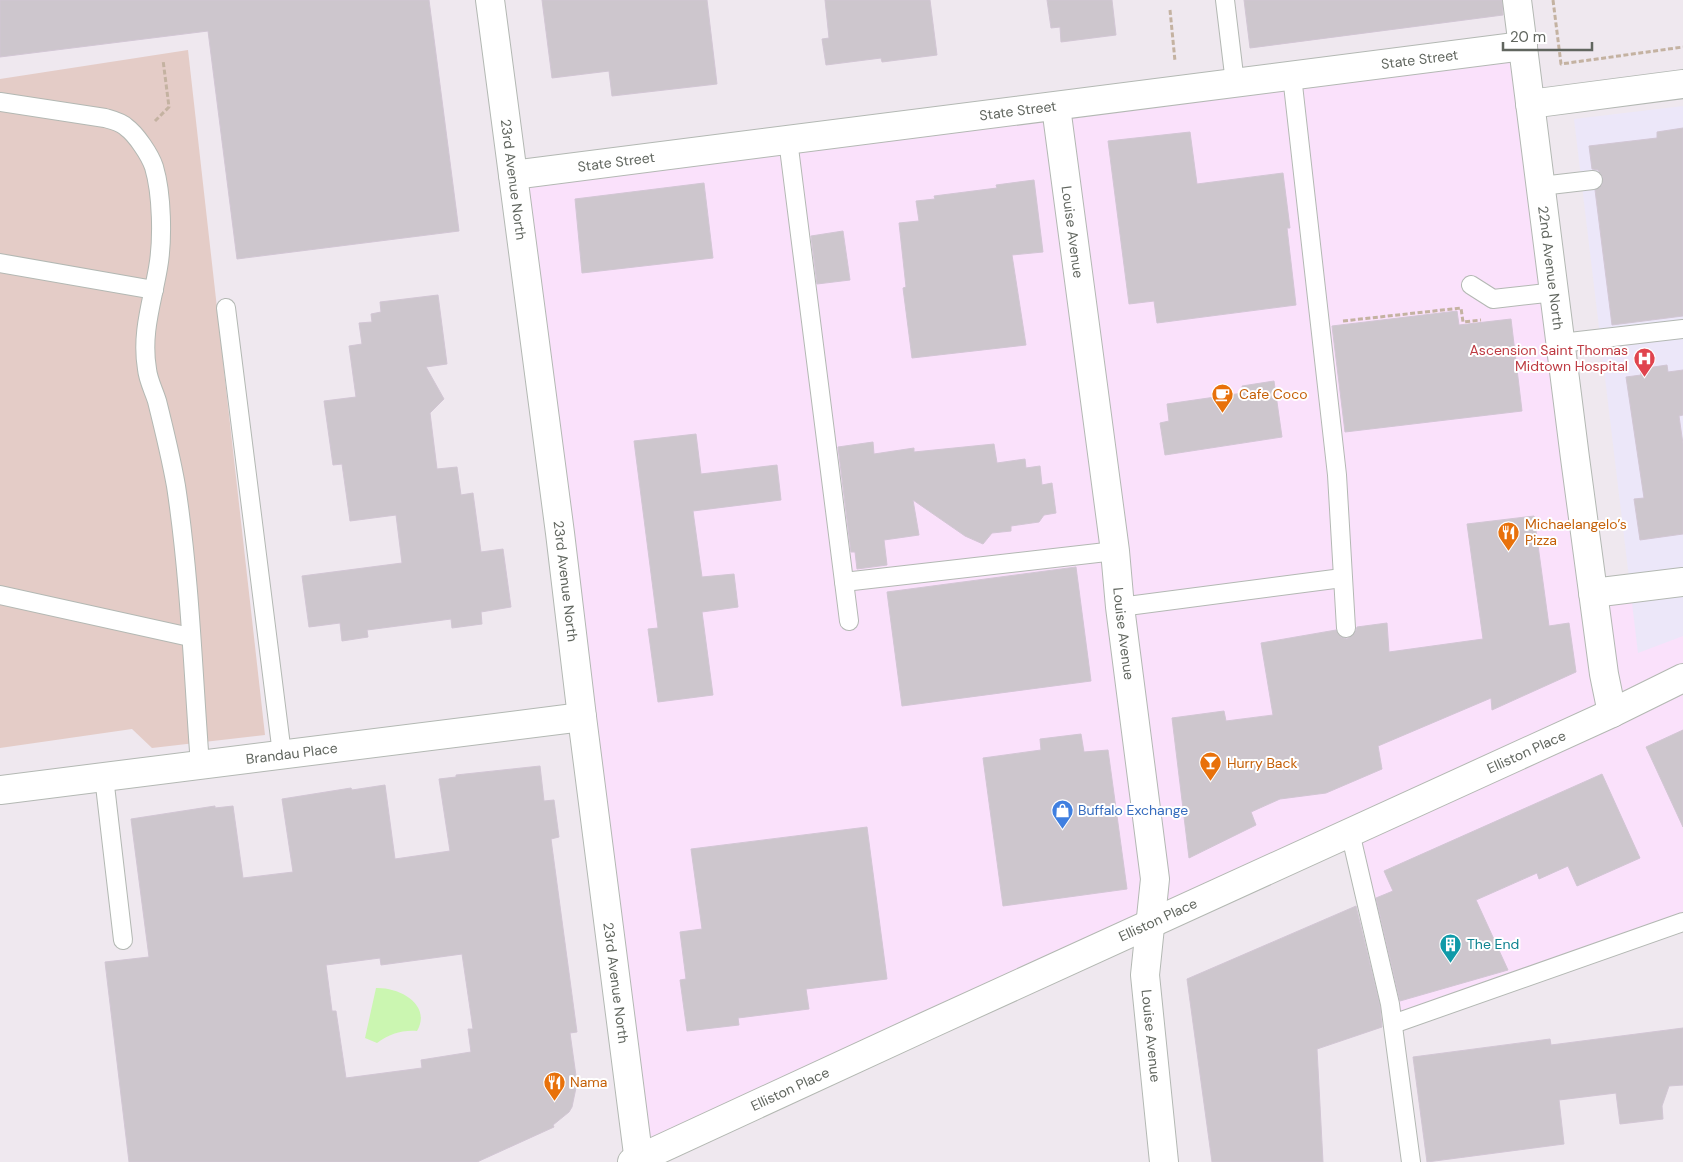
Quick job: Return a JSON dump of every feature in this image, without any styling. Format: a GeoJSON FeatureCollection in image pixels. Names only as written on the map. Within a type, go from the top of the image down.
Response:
{"type":"FeatureCollection","features":[{"type":"Feature","properties":{"kind":"street","name":"23rd Avenue North"},"geometry":{"type":"LineString","coordinates":[[490,0],[560,533],[636,1161]]}},
{"type":"Feature","properties":{"kind":"street","name":"22nd Avenue North"},"geometry":{"type":"LineString","coordinates":[[1517,0],[1593,593],[1604,674],[1612,713]]}},
{"type":"Feature","properties":{"kind":"street","name":"State Street"},"geometry":{"type":"LineString","coordinates":[[513,175],[1523,46]]}},
{"type":"Feature","properties":{"kind":"street"},"geometry":{"type":"LineString","coordinates":[[1530,104],[1683,84]]}},
{"type":"Feature","properties":{"kind":"street","name":"Louise Avenue"},"geometry":{"type":"LineString","coordinates":[[1056,107],[1115,551],[1120,607],[1154,879],[1145,975],[1164,1162]]}},
{"type":"Feature","properties":{"kind":"street"},"geometry":{"type":"LineString","coordinates":[[1593,593],[1683,582]]}},
{"type":"Feature","properties":{"kind":"street","name":"Elliston Place"},"geometry":{"type":"LineString","coordinates":[[636,1161],[1150,923],[1612,713],[1683,678]]}},
{"type":"Feature","properties":{"kind":"street","name":"Brandau Place"},"geometry":{"type":"LineString","coordinates":[[0,790],[582,717]]}},
{"type":"Feature","properties":{"kind":"lane"},"geometry":{"type":"LineString","coordinates":[[1225,0],[1235,83]]}},
{"type":"Feature","properties":{"kind":"lane"},"geometry":{"type":"LineString","coordinates":[[1292,76],[1337,475],[1346,628]]}},
{"type":"Feature","properties":{"kind":"lane"},"geometry":{"type":"LineString","coordinates":[[0,102],[106,118],[126,126],[137,139],[153,165],[157,180],[162,225],[159,266],[145,329],[147,369],[157,402],[175,483],[183,537],[200,765]]}},
{"type":"Feature","properties":{"kind":"lane"},"geometry":{"type":"LineString","coordinates":[[788,140],[850,621]]}},
{"type":"Feature","properties":{"kind":"lane"},"geometry":{"type":"LineString","coordinates":[[1541,186],[1593,180]]}},
{"type":"Feature","properties":{"kind":"lane"},"geometry":{"type":"LineString","coordinates":[[0,262],[154,290]]}},
{"type":"Feature","properties":{"kind":"lane"},"geometry":{"type":"LineString","coordinates":[[1471,285],[1493,299],[1555,292]]}},
{"type":"Feature","properties":{"kind":"lane"},"geometry":{"type":"LineString","coordinates":[[226,308],[282,754]]}},
{"type":"Feature","properties":{"kind":"lane"},"geometry":{"type":"LineString","coordinates":[[1561,343],[1683,330]]}},
{"type":"Feature","properties":{"kind":"lane"},"geometry":{"type":"LineString","coordinates":[[844,582],[1115,551]]}},
{"type":"Feature","properties":{"kind":"lane"},"geometry":{"type":"LineString","coordinates":[[1120,607],[1342,578]]}},
{"type":"Feature","properties":{"kind":"lane"},"geometry":{"type":"LineString","coordinates":[[0,595],[190,637]]}},
{"type":"Feature","properties":{"kind":"lane"},"geometry":{"type":"LineString","coordinates":[[104,777],[123,940]]}},
{"type":"Feature","properties":{"kind":"lane"},"geometry":{"type":"LineString","coordinates":[[1350,832],[1390,1004],[1411,1162]]}},
{"type":"Feature","properties":{"kind":"lane"},"geometry":{"type":"LineString","coordinates":[[1393,1024],[1683,922]]}},
{"type":"Feature","properties":{"kind":"path"},"geometry":{"type":"LineString","coordinates":[[1553,0],[1561,64],[1683,47]]}},
{"type":"Feature","properties":{"kind":"path"},"geometry":{"type":"LineString","coordinates":[[1170,10],[1176,62]]}},
{"type":"Feature","properties":{"kind":"path"},"geometry":{"type":"LineString","coordinates":[[137,139],[169,107],[164,60]]}},
{"type":"Feature","properties":{"kind":"path"},"geometry":{"type":"LineString","coordinates":[[1355,320],[1461,308],[1463,322],[1483,320]]}},
{"type":"Feature","properties":{"kind":"shaded area"},"geometry":{"type":"Polygon","coordinates":[[[1523,46],[1593,592],[1683,582],[1683,922],[1393,1024],[1350,833],[638,1159],[515,188],[1523,46]]]}},
{"type":"Feature","properties":{"kind":"shaded area"},"geometry":{"type":"Polygon","coordinates":[[[188,50],[265,735],[152,748],[132,729],[0,748],[0,79],[188,50]]]}},
{"type":"Feature","properties":{"kind":"shaded area","name":"Ascension Saint Thomas Midtown Hospital"},"geometry":{"type":"Polygon","coordinates":[[[1683,106],[1683,636],[1638,653],[1574,119],[1683,106]]]}},
{"type":"Feature","properties":{"kind":"shaded area"},"geometry":{"type":"Polygon","coordinates":[[[376,988],[395,991],[411,999],[420,1013],[421,1022],[417,1031],[396,1033],[377,1043],[365,1038],[376,988]]]}},
{"type":"Feature","properties":{"kind":"building"},"geometry":{"type":"Polygon","coordinates":[[[0,0],[429,0],[459,231],[237,259],[208,31],[0,57],[0,0]]]}},
{"type":"Feature","properties":{"kind":"building"},"geometry":{"type":"Polygon","coordinates":[[[542,0],[707,0],[717,84],[612,96],[609,71],[552,78],[542,0]]]}},
{"type":"Feature","properties":{"kind":"building"},"geometry":{"type":"Polygon","coordinates":[[[825,0],[930,0],[937,55],[882,62],[881,58],[826,65],[822,39],[829,38],[825,0]]]}},
{"type":"Feature","properties":{"kind":"building"},"geometry":{"type":"Polygon","coordinates":[[[1047,0],[1112,0],[1116,35],[1061,42],[1060,27],[1051,28],[1047,0]]]}},
{"type":"Feature","properties":{"kind":"building"},"geometry":{"type":"Polygon","coordinates":[[[1244,0],[1502,0],[1503,15],[1250,48],[1244,0]]]}},
{"type":"Feature","properties":{"kind":"building"},"geometry":{"type":"Polygon","coordinates":[[[1683,128],[1683,316],[1612,325],[1595,190],[1602,185],[1603,178],[1598,170],[1592,169],[1589,146],[1657,138],[1657,132],[1683,128]]]}},
{"type":"Feature","properties":{"kind":"building"},"geometry":{"type":"Polygon","coordinates":[[[1190,132],[1197,184],[1283,173],[1290,228],[1287,228],[1296,305],[1157,323],[1154,301],[1129,304],[1108,141],[1190,132]]]}},
{"type":"Feature","properties":{"kind":"building"},"geometry":{"type":"Polygon","coordinates":[[[1034,180],[1043,252],[1012,255],[1026,345],[912,358],[903,288],[906,287],[899,223],[919,221],[916,201],[935,199],[934,196],[997,188],[996,185],[1034,180]]]}},
{"type":"Feature","properties":{"kind":"building"},"geometry":{"type":"Polygon","coordinates":[[[704,183],[713,258],[582,273],[575,199],[704,183]]]}},
{"type":"Feature","properties":{"kind":"building"},"geometry":{"type":"Polygon","coordinates":[[[843,231],[850,280],[817,284],[811,236],[843,231]]]}},
{"type":"Feature","properties":{"kind":"building"},"geometry":{"type":"Polygon","coordinates":[[[438,295],[447,364],[426,367],[444,399],[430,413],[437,469],[457,467],[461,495],[473,493],[481,552],[503,549],[511,607],[481,612],[482,624],[452,628],[451,619],[367,630],[368,637],[342,641],[340,623],[309,627],[302,576],[402,563],[396,515],[350,521],[342,464],[333,465],[324,401],[356,397],[349,346],[362,344],[359,323],[372,322],[371,314],[381,312],[380,302],[438,295]]]}},
{"type":"Feature","properties":{"kind":"building"},"geometry":{"type":"Polygon","coordinates":[[[1457,311],[1459,325],[1511,319],[1522,411],[1345,432],[1332,326],[1457,311]]]}},
{"type":"Feature","properties":{"kind":"building"},"geometry":{"type":"Polygon","coordinates":[[[1667,365],[1668,372],[1683,370],[1683,415],[1679,416],[1683,444],[1683,534],[1640,540],[1634,499],[1644,498],[1626,377],[1641,375],[1640,369],[1667,365]]]}},
{"type":"Feature","properties":{"kind":"building","name":"Cafe Coco"},"geometry":{"type":"Polygon","coordinates":[[[1274,381],[1282,437],[1165,455],[1160,423],[1169,421],[1167,404],[1243,393],[1242,386],[1274,381]]]}},
{"type":"Feature","properties":{"kind":"building"},"geometry":{"type":"Polygon","coordinates":[[[696,434],[701,474],[777,465],[781,500],[693,511],[702,577],[734,574],[738,607],[702,612],[713,695],[658,702],[648,629],[658,628],[634,441],[696,434]]]}},
{"type":"Feature","properties":{"kind":"building"},"geometry":{"type":"Polygon","coordinates":[[[873,442],[874,454],[914,448],[914,452],[994,444],[997,463],[1025,459],[1026,468],[1040,466],[1042,485],[1052,483],[1056,513],[1044,515],[1039,522],[1011,526],[1011,531],[992,533],[983,544],[965,536],[913,500],[919,535],[884,540],[887,565],[857,569],[855,552],[851,552],[838,447],[873,442]]]}},
{"type":"Feature","properties":{"kind":"building"},"geometry":{"type":"Polygon","coordinates":[[[1534,516],[1549,626],[1569,623],[1576,672],[1492,710],[1491,698],[1378,746],[1382,769],[1326,793],[1280,799],[1251,812],[1256,825],[1189,858],[1172,718],[1224,711],[1226,721],[1273,715],[1261,643],[1336,630],[1341,637],[1347,639],[1355,633],[1357,627],[1387,623],[1389,652],[1483,639],[1467,524],[1534,516]]]}},
{"type":"Feature","properties":{"kind":"building"},"geometry":{"type":"Polygon","coordinates":[[[1076,567],[1091,681],[902,706],[887,592],[1076,567]]]}},
{"type":"Feature","properties":{"kind":"building"},"geometry":{"type":"Polygon","coordinates":[[[1683,730],[1683,827],[1646,747],[1683,730]]]}},
{"type":"Feature","properties":{"kind":"building"},"geometry":{"type":"Polygon","coordinates":[[[1081,734],[1084,752],[1108,750],[1127,889],[1003,906],[983,758],[1041,750],[1040,739],[1081,734]]]}},
{"type":"Feature","properties":{"kind":"building"},"geometry":{"type":"Polygon","coordinates":[[[540,766],[544,801],[554,800],[559,837],[551,839],[577,1032],[570,1033],[577,1083],[572,1107],[569,1112],[553,1125],[554,1127],[477,1162],[129,1162],[105,962],[149,957],[131,819],[215,806],[215,808],[233,806],[243,878],[293,872],[282,799],[351,788],[352,790],[385,785],[395,859],[450,851],[439,779],[456,777],[456,775],[540,766]],[[462,954],[381,965],[380,958],[326,965],[332,1011],[336,1011],[346,1078],[422,1068],[421,1060],[471,1052],[468,1029],[473,1029],[462,954]]]}},
{"type":"Feature","properties":{"kind":"building"},"geometry":{"type":"Polygon","coordinates":[[[1602,774],[1640,858],[1577,886],[1568,866],[1539,879],[1537,873],[1476,900],[1508,970],[1400,1001],[1376,898],[1393,891],[1384,871],[1602,774]]]}},
{"type":"Feature","properties":{"kind":"building"},"geometry":{"type":"Polygon","coordinates":[[[867,827],[887,979],[806,989],[809,1009],[738,1018],[739,1025],[687,1031],[680,980],[686,979],[680,932],[702,929],[691,849],[867,827]]]}},
{"type":"Feature","properties":{"kind":"building"},"geometry":{"type":"Polygon","coordinates":[[[1356,906],[1380,1006],[1382,1027],[1317,1049],[1323,1162],[1212,1162],[1187,979],[1356,906]]]}},
{"type":"Feature","properties":{"kind":"building"},"geometry":{"type":"Polygon","coordinates":[[[1683,1028],[1683,1085],[1669,1086],[1662,1106],[1663,1119],[1620,1124],[1616,1093],[1559,1100],[1564,1144],[1427,1162],[1413,1057],[1550,1039],[1551,1045],[1683,1028]]]}},
{"type":"Feature","properties":{"kind":"place","name":"Ascension Saint Thomas Midtown Hospital"},"geometry":{"type":"Point","coordinates":[1644,377]}},
{"type":"Feature","properties":{"kind":"place","name":"Cafe Coco"},"geometry":{"type":"Point","coordinates":[1223,413]}},
{"type":"Feature","properties":{"kind":"place","name":"Michaelangelo’s Pizza"},"geometry":{"type":"Point","coordinates":[1509,551]}},
{"type":"Feature","properties":{"kind":"place","name":"Hurry Back"},"geometry":{"type":"Point","coordinates":[1211,782]}},
{"type":"Feature","properties":{"kind":"place","name":"Buffalo Exchange"},"geometry":{"type":"Point","coordinates":[1062,829]}},
{"type":"Feature","properties":{"kind":"place","name":"The End"},"geometry":{"type":"Point","coordinates":[1451,963]}},
{"type":"Feature","properties":{"kind":"place","name":"Nama"},"geometry":{"type":"Point","coordinates":[554,1101]}}]}
